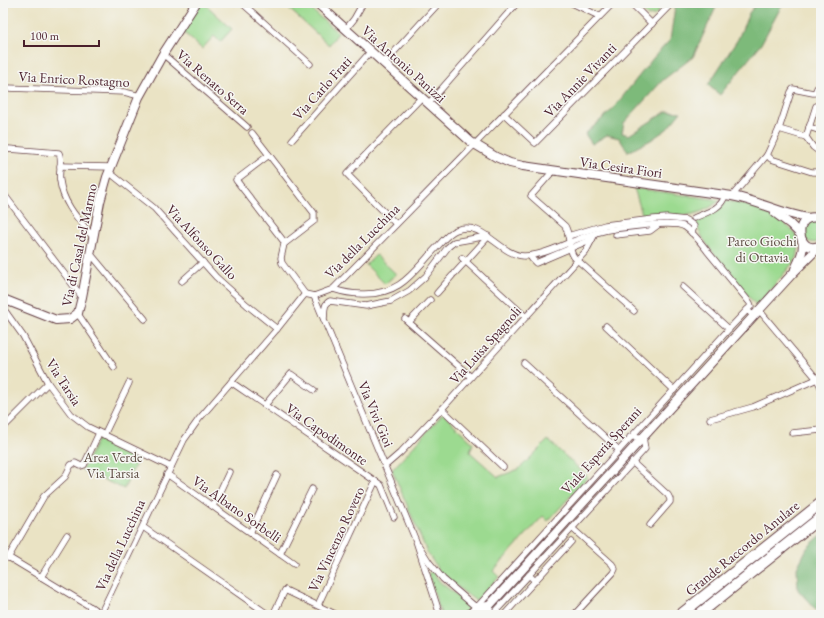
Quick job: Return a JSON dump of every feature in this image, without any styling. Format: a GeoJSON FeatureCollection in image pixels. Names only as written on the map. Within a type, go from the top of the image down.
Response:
{"type":"FeatureCollection","features":[{"type":"Feature","properties":{"kind":"highway","name":"Grande Raccordo Anulare"},"geometry":{"type":"LineString","coordinates":[[680,615],[821,503]]}},
{"type":"Feature","properties":{"kind":"highway","name":"Grande Raccordo Anulare"},"geometry":{"type":"LineString","coordinates":[[698,615],[821,517]]}},
{"type":"Feature","properties":{"kind":"street","name":"Via di Casal del Marmo"},"geometry":{"type":"LineString","coordinates":[[3,299],[56,320],[68,320],[78,314],[100,202],[110,169],[140,96],[163,54],[196,3]]}},
{"type":"Feature","properties":{"kind":"street"},"geometry":{"type":"LineString","coordinates":[[242,3],[310,64]]}},
{"type":"Feature","properties":{"kind":"street","name":"Via Antonio Panizzi"},"geometry":{"type":"LineString","coordinates":[[317,3],[474,144]]}},
{"type":"Feature","properties":{"kind":"street"},"geometry":{"type":"LineString","coordinates":[[346,29],[354,19],[363,3]]}},
{"type":"Feature","properties":{"kind":"street"},"geometry":{"type":"LineString","coordinates":[[384,63],[439,3]]}},
{"type":"Feature","properties":{"kind":"street"},"geometry":{"type":"LineString","coordinates":[[429,103],[517,3]]}},
{"type":"Feature","properties":{"kind":"street"},"geometry":{"type":"LineString","coordinates":[[572,3],[599,16]]}},
{"type":"Feature","properties":{"kind":"street","name":"Via della Lucchina"},"geometry":{"type":"LineString","coordinates":[[314,296],[333,289],[613,3]]}},
{"type":"Feature","properties":{"kind":"street"},"geometry":{"type":"LineString","coordinates":[[631,3],[652,24]]}},
{"type":"Feature","properties":{"kind":"street","name":"Via Annie Vivanti"},"geometry":{"type":"LineString","coordinates":[[504,114],[535,143],[652,24],[669,4]]}},
{"type":"Feature","properties":{"kind":"street","name":"Via Carlo Frati"},"geometry":{"type":"LineString","coordinates":[[292,140],[371,51]]}},
{"type":"Feature","properties":{"kind":"street","name":"Via Renato Serra"},"geometry":{"type":"LineString","coordinates":[[163,54],[247,127]]}},
{"type":"Feature","properties":{"kind":"street","name":"Via Enrico Rostagno"},"geometry":{"type":"LineString","coordinates":[[7,88],[124,92],[140,96]]}},
{"type":"Feature","properties":{"kind":"street"},"geometry":{"type":"LineString","coordinates":[[686,220],[690,217],[694,218],[718,206],[767,155],[779,129],[793,89],[815,93],[817,88]]}},
{"type":"Feature","properties":{"kind":"street"},"geometry":{"type":"LineString","coordinates":[[396,224],[347,174],[422,97]]}},
{"type":"Feature","properties":{"kind":"street"},"geometry":{"type":"LineString","coordinates":[[806,137],[816,106]]}},
{"type":"Feature","properties":{"kind":"street"},"geometry":{"type":"LineString","coordinates":[[810,127],[821,131]]}},
{"type":"Feature","properties":{"kind":"street"},"geometry":{"type":"LineString","coordinates":[[779,129],[806,137],[820,151]]}},
{"type":"Feature","properties":{"kind":"street","name":"Via Renato Serra"},"geometry":{"type":"LineString","coordinates":[[252,133],[315,215],[314,221],[285,243]]}},
{"type":"Feature","properties":{"kind":"street","name":"Via Cesira Fiori"},"geometry":{"type":"LineString","coordinates":[[474,144],[496,158],[510,163],[553,171],[729,195],[750,200],[791,216],[817,218]]}},
{"type":"Feature","properties":{"kind":"street"},"geometry":{"type":"LineString","coordinates":[[3,151],[9,149],[58,152],[60,156],[60,182],[66,201],[74,214],[93,237]]}},
{"type":"Feature","properties":{"kind":"street"},"geometry":{"type":"LineString","coordinates":[[270,155],[236,180],[285,243],[281,257],[282,263],[305,294],[314,296]]}},
{"type":"Feature","properties":{"kind":"street"},"geometry":{"type":"LineString","coordinates":[[767,155],[771,159],[812,172],[821,172]]}},
{"type":"Feature","properties":{"kind":"street"},"geometry":{"type":"LineString","coordinates":[[60,166],[110,169]]}},
{"type":"Feature","properties":{"kind":"street","name":"Via Alfonso Gallo"},"geometry":{"type":"LineString","coordinates":[[110,169],[154,208],[216,277],[277,329]]}},
{"type":"Feature","properties":{"kind":"street"},"geometry":{"type":"LineString","coordinates":[[553,171],[531,196],[564,225],[567,230],[570,249],[577,260],[634,311]]}},
{"type":"Feature","properties":{"kind":"street"},"geometry":{"type":"LineString","coordinates":[[3,193],[82,297]]}},
{"type":"Feature","properties":{"kind":"street","name":"Via Cesira Fiori"},"geometry":{"type":"LineString","coordinates":[[766,206],[790,224],[801,237]]}},
{"type":"Feature","properties":{"kind":"street"},"geometry":{"type":"LineString","coordinates":[[333,289],[359,294],[382,293],[396,287],[408,278],[453,231],[460,228],[468,228],[478,231],[488,236],[513,254],[530,256],[544,252],[569,239],[596,232],[623,222],[668,218],[686,220],[694,226]]}},
{"type":"Feature","properties":{"kind":"street"},"geometry":{"type":"LineString","coordinates":[[692,234],[694,218]]}},
{"type":"Feature","properties":{"kind":"street"},"geometry":{"type":"LineString","coordinates":[[817,218],[802,224],[801,237],[806,244],[812,247],[821,245]]}},
{"type":"Feature","properties":{"kind":"street"},"geometry":{"type":"LineString","coordinates":[[530,256],[536,263],[570,249],[596,232],[658,225],[681,225],[692,234],[750,303],[747,310],[756,313],[817,379],[821,387]]}},
{"type":"Feature","properties":{"kind":"street"},"geometry":{"type":"LineString","coordinates":[[616,235],[650,231],[658,225]]}},
{"type":"Feature","properties":{"kind":"street","name":"Via Luisa Spagnoli"},"geometry":{"type":"LineString","coordinates":[[385,466],[400,453],[442,409],[526,317],[587,249],[596,232]]}},
{"type":"Feature","properties":{"kind":"street"},"geometry":{"type":"LineString","coordinates":[[437,293],[464,260],[488,236]]}},
{"type":"Feature","properties":{"kind":"street"},"geometry":{"type":"LineString","coordinates":[[324,321],[325,306],[330,301],[366,306],[383,303],[396,298],[426,276],[448,247],[454,242],[488,236]]}},
{"type":"Feature","properties":{"kind":"street","name":"Viale Esperia Sperani"},"geometry":{"type":"LineString","coordinates":[[793,273],[802,253],[803,243],[801,237]]}},
{"type":"Feature","properties":{"kind":"street","name":"Viale Esperia Sperani"},"geometry":{"type":"LineString","coordinates":[[489,606],[756,313],[821,245]]}},
{"type":"Feature","properties":{"kind":"street"},"geometry":{"type":"LineString","coordinates":[[90,253],[145,319]]}},
{"type":"Feature","properties":{"kind":"street"},"geometry":{"type":"LineString","coordinates":[[464,260],[526,317]]}},
{"type":"Feature","properties":{"kind":"street"},"geometry":{"type":"LineString","coordinates":[[182,281],[203,262]]}},
{"type":"Feature","properties":{"kind":"street"},"geometry":{"type":"LineString","coordinates":[[683,286],[729,329]]}},
{"type":"Feature","properties":{"kind":"street"},"geometry":{"type":"LineString","coordinates":[[382,293],[383,303]]}},
{"type":"Feature","properties":{"kind":"street","name":"Via della Lucchina"},"geometry":{"type":"LineString","coordinates":[[102,614],[170,467],[186,437],[199,419],[277,329],[305,294]]}},
{"type":"Feature","properties":{"kind":"street","name":"Via Vivi Gioi"},"geometry":{"type":"LineString","coordinates":[[314,296],[416,541],[440,615]]}},
{"type":"Feature","properties":{"kind":"street"},"geometry":{"type":"LineString","coordinates":[[430,300],[407,320],[471,377]]}},
{"type":"Feature","properties":{"kind":"street","name":"Via Tarsia"},"geometry":{"type":"LineString","coordinates":[[3,308],[23,336],[48,383],[71,414],[83,424],[101,434],[170,467]]}},
{"type":"Feature","properties":{"kind":"street","name":"Viale Esperia Sperani"},"geometry":{"type":"LineString","coordinates":[[470,615],[498,582],[747,310]]}},
{"type":"Feature","properties":{"kind":"street"},"geometry":{"type":"LineString","coordinates":[[78,314],[114,367]]}},
{"type":"Feature","properties":{"kind":"street"},"geometry":{"type":"LineString","coordinates":[[606,326],[674,390]]}},
{"type":"Feature","properties":{"kind":"street"},"geometry":{"type":"LineString","coordinates":[[524,362],[619,450]]}},
{"type":"Feature","properties":{"kind":"street"},"geometry":{"type":"LineString","coordinates":[[691,372],[703,371]]}},
{"type":"Feature","properties":{"kind":"street"},"geometry":{"type":"LineString","coordinates":[[265,405],[291,374],[314,390]]}},
{"type":"Feature","properties":{"kind":"street"},"geometry":{"type":"LineString","coordinates":[[710,418],[753,407],[817,379]]}},
{"type":"Feature","properties":{"kind":"street","name":"Via Capodimonte"},"geometry":{"type":"LineString","coordinates":[[231,382],[381,485],[394,517]]}},
{"type":"Feature","properties":{"kind":"street"},"geometry":{"type":"LineString","coordinates":[[3,428],[48,383]]}},
{"type":"Feature","properties":{"kind":"street"},"geometry":{"type":"LineString","coordinates":[[102,614],[6,556],[44,496],[65,477],[71,464],[81,466],[84,465],[129,383]]}},
{"type":"Feature","properties":{"kind":"street"},"geometry":{"type":"LineString","coordinates":[[665,400],[665,413]]}},
{"type":"Feature","properties":{"kind":"street"},"geometry":{"type":"LineString","coordinates":[[442,409],[503,467]]}},
{"type":"Feature","properties":{"kind":"street"},"geometry":{"type":"LineString","coordinates":[[792,433],[821,430]]}},
{"type":"Feature","properties":{"kind":"street"},"geometry":{"type":"LineString","coordinates":[[491,615],[645,449],[643,437],[630,437]]}},
{"type":"Feature","properties":{"kind":"street"},"geometry":{"type":"LineString","coordinates":[[632,462],[670,498],[669,504],[650,525]]}},
{"type":"Feature","properties":{"kind":"street"},"geometry":{"type":"LineString","coordinates":[[213,506],[229,472]]}},
{"type":"Feature","properties":{"kind":"street","name":"Via Albano Sorbelli"},"geometry":{"type":"LineString","coordinates":[[167,474],[294,564]]}},
{"type":"Feature","properties":{"kind":"street"},"geometry":{"type":"LineString","coordinates":[[250,533],[277,475]]}},
{"type":"Feature","properties":{"kind":"street","name":"Via Vincenzo Rovero"},"geometry":{"type":"LineString","coordinates":[[318,606],[375,482]]}},
{"type":"Feature","properties":{"kind":"street"},"geometry":{"type":"LineString","coordinates":[[280,554],[312,489]]}},
{"type":"Feature","properties":{"kind":"street"},"geometry":{"type":"LineString","coordinates":[[576,497],[587,498],[589,509]]}},
{"type":"Feature","properties":{"kind":"street"},"geometry":{"type":"LineString","coordinates":[[142,527],[269,615]]}},
{"type":"Feature","properties":{"kind":"street"},"geometry":{"type":"LineString","coordinates":[[572,528],[612,564],[614,568],[613,573],[574,615]]}},
{"type":"Feature","properties":{"kind":"street"},"geometry":{"type":"LineString","coordinates":[[42,577],[67,535]]}},
{"type":"Feature","properties":{"kind":"street"},"geometry":{"type":"LineString","coordinates":[[541,535],[541,548],[553,547]]}},
{"type":"Feature","properties":{"kind":"street","name":"Via Vivi Gioi"},"geometry":{"type":"LineString","coordinates":[[416,541],[438,573],[486,615]]}},
{"type":"Feature","properties":{"kind":"street"},"geometry":{"type":"LineString","coordinates":[[504,615],[571,542]]}},
{"type":"Feature","properties":{"kind":"street"},"geometry":{"type":"LineString","coordinates":[[534,570],[540,576]]}},
{"type":"Feature","properties":{"kind":"street"},"geometry":{"type":"LineString","coordinates":[[527,577],[533,583]]}},
{"type":"Feature","properties":{"kind":"street"},"geometry":{"type":"LineString","coordinates":[[498,582],[511,582]]}},
{"type":"Feature","properties":{"kind":"street"},"geometry":{"type":"LineString","coordinates":[[273,615],[285,590],[337,615]]}},
{"type":"Feature","properties":{"kind":"street"},"geometry":{"type":"LineString","coordinates":[[477,607],[489,606],[486,615]]}},
{"type":"Feature","properties":{"kind":"street"},"geometry":{"type":"LineString","coordinates":[[87,615],[91,607]]}},
{"type":"Feature","properties":{"kind":"green space"},"geometry":{"type":"Polygon","coordinates":[[[200,3],[204,3],[232,29],[220,42],[214,36],[202,49],[182,31],[200,3]]]}},
{"type":"Feature","properties":{"kind":"green space"},"geometry":{"type":"Polygon","coordinates":[[[290,3],[304,3],[338,33],[329,45],[287,7],[290,3]]]}},
{"type":"Feature","properties":{"kind":"green space"},"geometry":{"type":"Polygon","coordinates":[[[634,3],[661,3],[662,7],[655,15],[648,16],[634,3]]]}},
{"type":"Feature","properties":{"kind":"green space"},"geometry":{"type":"Polygon","coordinates":[[[679,3],[718,3],[693,57],[663,80],[624,123],[622,133],[629,135],[667,111],[681,112],[667,129],[651,140],[628,152],[619,138],[607,135],[592,144],[585,134],[612,110],[654,57],[670,40],[675,7],[679,3]]]}},
{"type":"Feature","properties":{"kind":"green space"},"geometry":{"type":"Polygon","coordinates":[[[757,3],[785,3],[780,9],[761,44],[720,95],[708,85],[738,39],[749,13],[757,3]]]}},
{"type":"Feature","properties":{"kind":"green space"},"geometry":{"type":"Polygon","coordinates":[[[634,188],[720,200],[711,207],[702,211],[684,216],[643,217],[634,188]]]}},
{"type":"Feature","properties":{"kind":"green space","name":"Parco Giochi di Ottavia"},"geometry":{"type":"Polygon","coordinates":[[[727,201],[752,206],[770,214],[782,221],[792,230],[799,241],[797,258],[757,306],[721,264],[698,228],[697,222],[702,216],[727,201]]]}},
{"type":"Feature","properties":{"kind":"green space"},"geometry":{"type":"Polygon","coordinates":[[[813,221],[821,223],[821,240],[815,243],[806,240],[803,230],[806,223],[813,221]]]}},
{"type":"Feature","properties":{"kind":"green space"},"geometry":{"type":"Polygon","coordinates":[[[376,255],[396,274],[385,284],[366,265],[376,255]]]}},
{"type":"Feature","properties":{"kind":"green space"},"geometry":{"type":"Polygon","coordinates":[[[443,414],[473,443],[470,452],[498,477],[519,469],[548,440],[588,477],[548,521],[543,516],[493,571],[499,577],[476,601],[444,577],[439,571],[427,552],[392,470],[443,414]]]}},
{"type":"Feature","properties":{"kind":"green space","name":"Area Verde Via Tarsia"},"geometry":{"type":"Polygon","coordinates":[[[98,439],[138,459],[124,489],[82,470],[98,439]]]}},
{"type":"Feature","properties":{"kind":"green space"},"geometry":{"type":"Polygon","coordinates":[[[821,535],[821,615],[798,590],[797,568],[807,548],[821,535]]]}},
{"type":"Feature","properties":{"kind":"green space"},"geometry":{"type":"Polygon","coordinates":[[[432,571],[440,582],[470,606],[463,615],[441,614],[428,574],[432,571]]]}}]}
